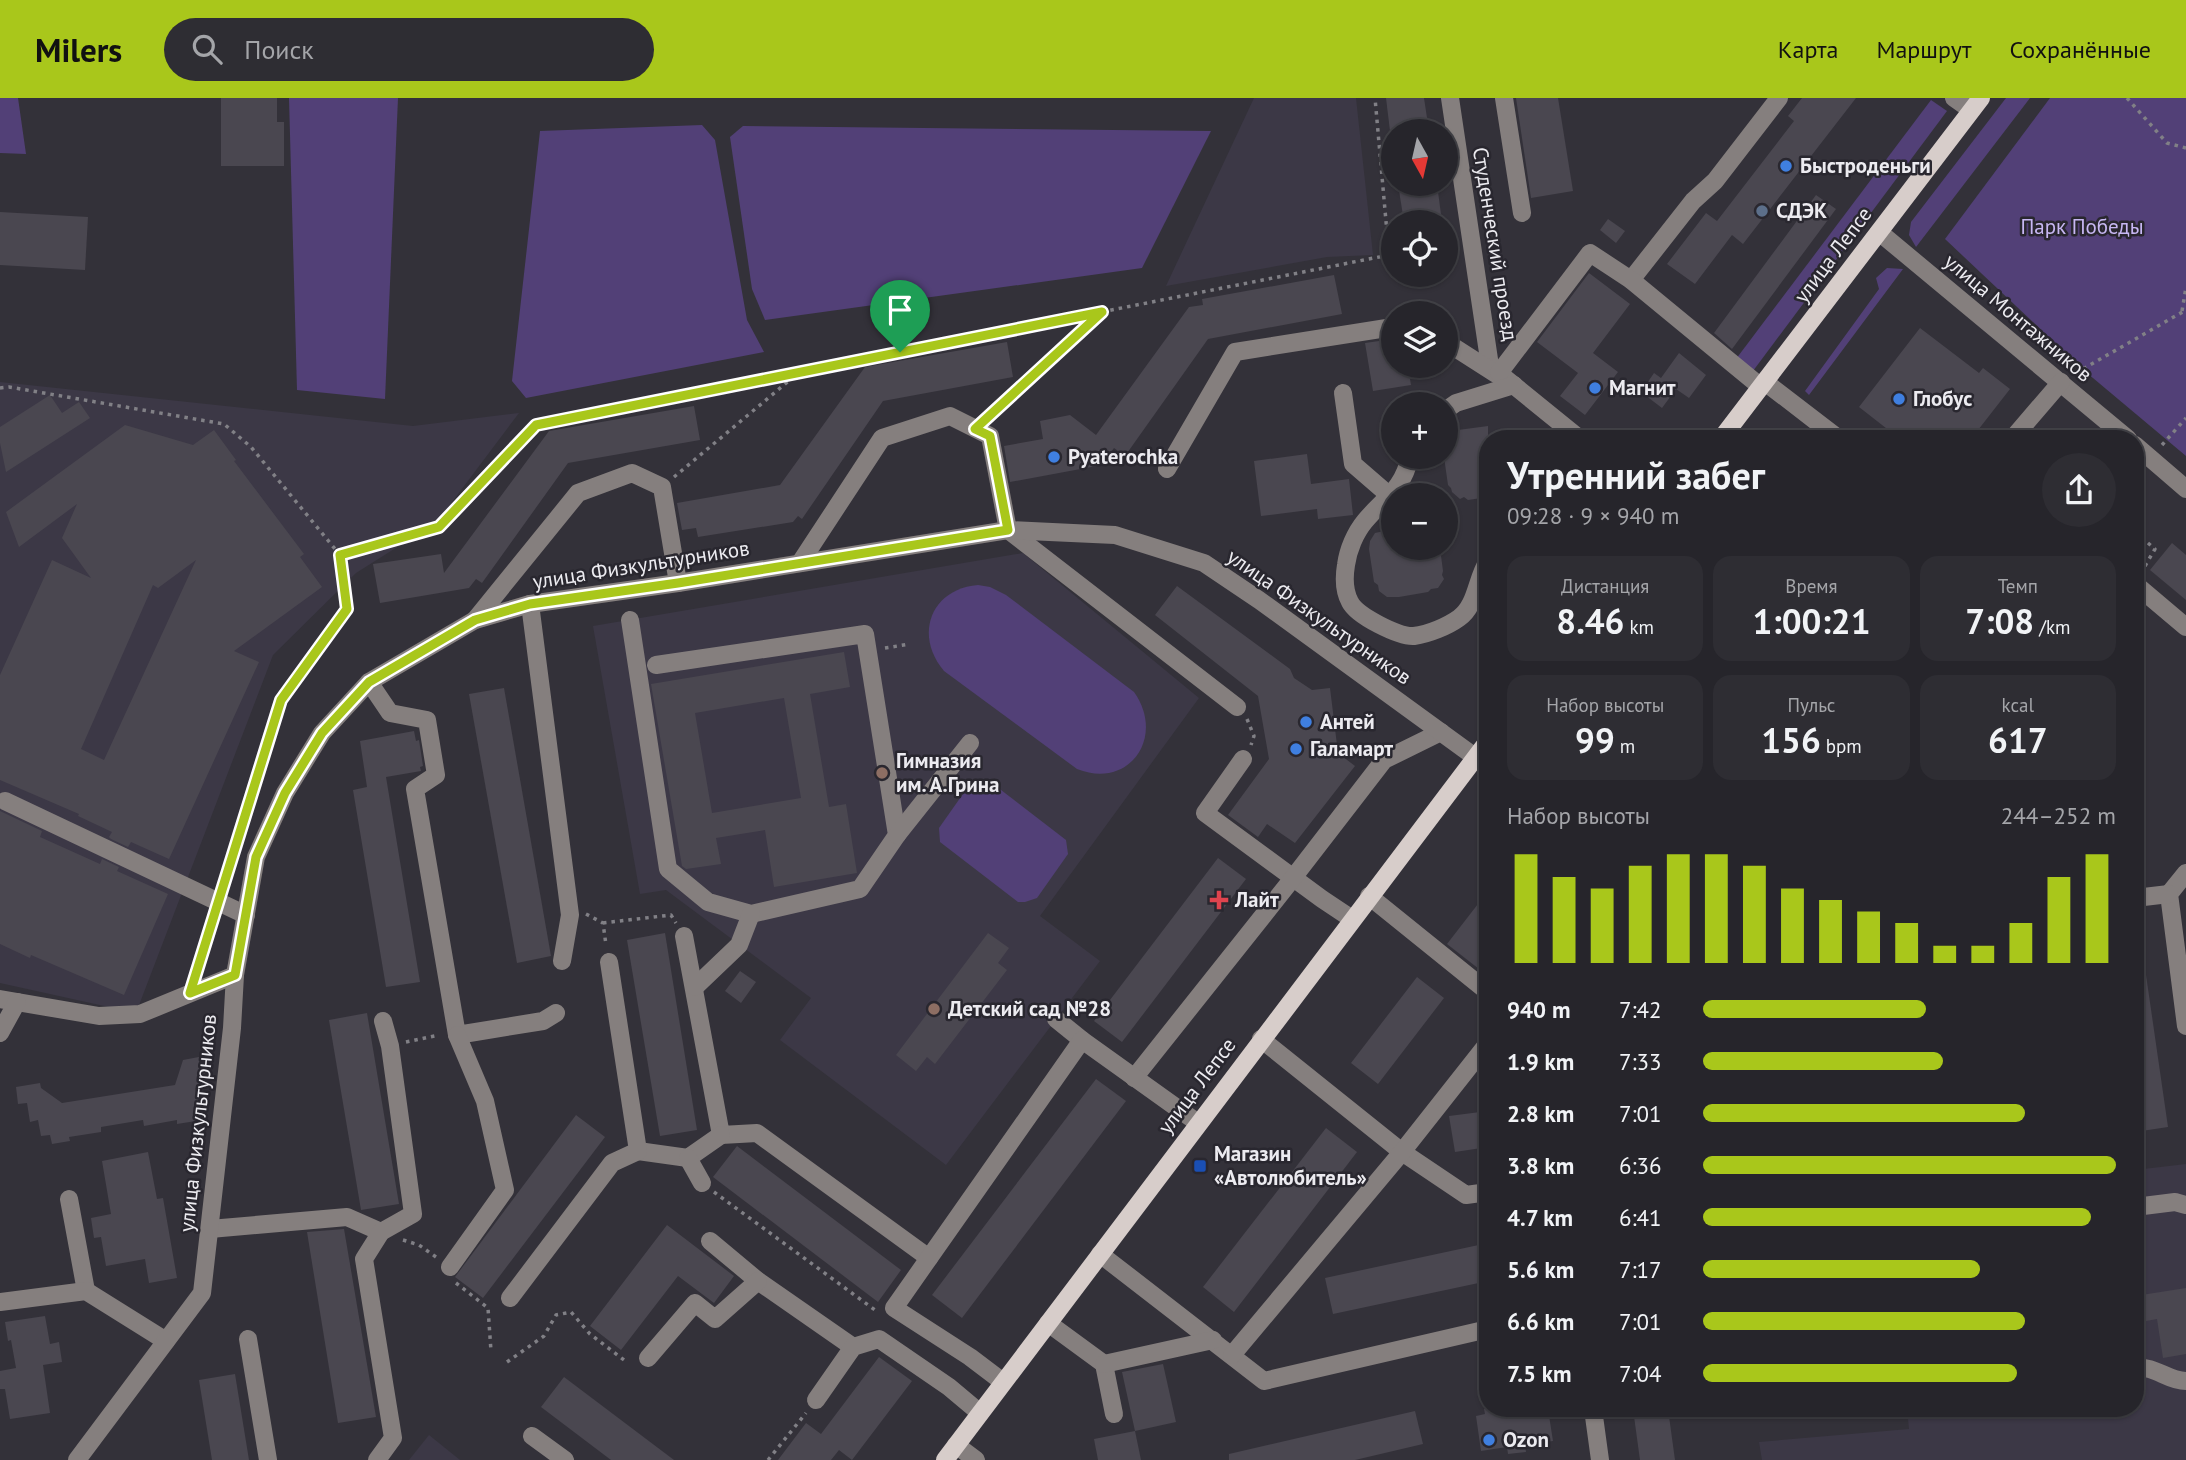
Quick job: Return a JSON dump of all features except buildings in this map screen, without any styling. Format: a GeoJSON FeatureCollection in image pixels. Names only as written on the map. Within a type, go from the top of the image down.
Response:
{"type":"FeatureCollection","features":[{"type":"Feature","properties":{"kind":"main road","name":"улица Лепсе"},"geometry":{"type":"LineString","coordinates":[[1728,430],[1976,104]]}},
{"type":"Feature","properties":{"kind":"main road","name":"улица Лепсе"},"geometry":{"type":"LineString","coordinates":[[945,1460],[1479,752]]}},
{"type":"Feature","properties":{"kind":"street","name":"Студенческий проезд"},"geometry":{"type":"LineString","coordinates":[[1450,98],[1475,313],[1490,366],[1569,430]]}},
{"type":"Feature","properties":{"kind":"street"},"geometry":{"type":"LineString","coordinates":[[1504,98],[1522,213]]}},
{"type":"Feature","properties":{"kind":"street"},"geometry":{"type":"LineString","coordinates":[[1631,280],[1692,201],[1715,181],[1779,98]]}},
{"type":"Feature","properties":{"kind":"street"},"geometry":{"type":"LineString","coordinates":[[1954,98],[1976,104]]}},
{"type":"Feature","properties":{"kind":"street","name":"улица Монтажников"},"geometry":{"type":"LineString","coordinates":[[1879,232],[2117,430]]}},
{"type":"Feature","properties":{"kind":"street"},"geometry":{"type":"LineString","coordinates":[[1499,373],[1590,253],[1631,280],[1763,384],[1827,430]]}},
{"type":"Feature","properties":{"kind":"street"},"geometry":{"type":"LineString","coordinates":[[1167,469],[1235,352],[1381,329]]}},
{"type":"Feature","properties":{"kind":"street"},"geometry":{"type":"LineString","coordinates":[[1458,350],[1514,385]]}},
{"type":"Feature","properties":{"kind":"street"},"geometry":{"type":"LineString","coordinates":[[2020,430],[2061,382]]}},
{"type":"Feature","properties":{"kind":"street"},"geometry":{"type":"LineString","coordinates":[[1458,402],[1514,385]]}},
{"type":"Feature","properties":{"kind":"street"},"geometry":{"type":"LineString","coordinates":[[1343,393],[1353,464],[1381,488]]}},
{"type":"Feature","properties":{"kind":"street"},"geometry":{"type":"LineString","coordinates":[[800,563],[882,438],[950,416],[990,436],[1008,530],[1242,714]]}},
{"type":"Feature","properties":{"kind":"street"},"geometry":{"type":"LineString","coordinates":[[1556,419],[1556,430]]}},
{"type":"Feature","properties":{"kind":"street"},"geometry":{"type":"LineString","coordinates":[[2144,453],[2186,489]]}},
{"type":"Feature","properties":{"kind":"street"},"geometry":{"type":"LineString","coordinates":[[475,620],[578,493],[632,472],[662,487],[678,583]]}},
{"type":"Feature","properties":{"kind":"street"},"geometry":{"type":"LineString","coordinates":[[1381,505],[1364,522],[1351,545],[1346,566],[1345,589],[1351,604],[1382,627],[1412,636],[1434,630],[1460,618],[1472,604],[1479,581]]}},
{"type":"Feature","properties":{"kind":"street","name":"улица Физкультурников"},"geometry":{"type":"LineString","coordinates":[[77,1460],[202,1293],[232,1028],[235,975],[256,857],[285,793],[322,733],[369,682],[475,620],[530,604],[1008,530],[1115,535],[1204,564],[1259,600],[1475,757]]}},
{"type":"Feature","properties":{"kind":"street"},"geometry":{"type":"LineString","coordinates":[[2144,584],[2186,627]]}},
{"type":"Feature","properties":{"kind":"street"},"geometry":{"type":"LineString","coordinates":[[530,604],[570,915],[562,961]]}},
{"type":"Feature","properties":{"kind":"street"},"geometry":{"type":"LineString","coordinates":[[630,620],[668,869],[708,902],[751,914],[860,889],[897,835],[970,743]]}},
{"type":"Feature","properties":{"kind":"street"},"geometry":{"type":"LineString","coordinates":[[656,665],[865,634],[897,835]]}},
{"type":"Feature","properties":{"kind":"street"},"geometry":{"type":"LineString","coordinates":[[369,682],[390,713],[427,720],[436,775],[415,789],[457,1035],[485,1101],[505,1190],[450,1267]]}},
{"type":"Feature","properties":{"kind":"street"},"geometry":{"type":"LineString","coordinates":[[1135,1078],[1384,760],[1441,732]]}},
{"type":"Feature","properties":{"kind":"street"},"geometry":{"type":"LineString","coordinates":[[1246,754],[1205,813],[1352,919]]}},
{"type":"Feature","properties":{"kind":"street"},"geometry":{"type":"LineString","coordinates":[[5,801],[246,915]]}},
{"type":"Feature","properties":{"kind":"street"},"geometry":{"type":"LineString","coordinates":[[2144,897],[2169,894],[2186,873]]}},
{"type":"Feature","properties":{"kind":"street"},"geometry":{"type":"LineString","coordinates":[[2169,894],[2186,1026]]}},
{"type":"Feature","properties":{"kind":"street"},"geometry":{"type":"LineString","coordinates":[[1369,896],[1479,985]]}},
{"type":"Feature","properties":{"kind":"street"},"geometry":{"type":"LineString","coordinates":[[695,987],[739,945],[751,914]]}},
{"type":"Feature","properties":{"kind":"street"},"geometry":{"type":"LineString","coordinates":[[684,936],[721,1135]]}},
{"type":"Feature","properties":{"kind":"street"},"geometry":{"type":"LineString","coordinates":[[609,962],[638,1151]]}},
{"type":"Feature","properties":{"kind":"street"},"geometry":{"type":"LineString","coordinates":[[0,1034],[8,1001],[99,1016],[140,1014],[235,975]]}},
{"type":"Feature","properties":{"kind":"street"},"geometry":{"type":"LineString","coordinates":[[457,1035],[543,1021],[556,1013]]}},
{"type":"Feature","properties":{"kind":"street"},"geometry":{"type":"LineString","coordinates":[[1056,1019],[1198,1123]]}},
{"type":"Feature","properties":{"kind":"street"},"geometry":{"type":"LineString","coordinates":[[377,1460],[393,1438],[364,1258],[381,1232],[413,1214],[390,1046],[383,1021]]}},
{"type":"Feature","properties":{"kind":"street"},"geometry":{"type":"LineString","coordinates":[[1003,1382],[970,1357],[894,1308],[1082,1040]]}},
{"type":"Feature","properties":{"kind":"street"},"geometry":{"type":"LineString","coordinates":[[1261,1040],[1402,1152],[1466,1195],[1479,1193]]}},
{"type":"Feature","properties":{"kind":"street"},"geometry":{"type":"LineString","coordinates":[[1232,1355],[1402,1152],[1479,1054]]}},
{"type":"Feature","properties":{"kind":"street"},"geometry":{"type":"LineString","coordinates":[[510,1298],[612,1163],[638,1151],[688,1158],[721,1135],[757,1133],[929,1258]]}},
{"type":"Feature","properties":{"kind":"street"},"geometry":{"type":"LineString","coordinates":[[688,1158],[702,1183]]}},
{"type":"Feature","properties":{"kind":"street"},"geometry":{"type":"LineString","coordinates":[[69,1199],[86,1291]]}},
{"type":"Feature","properties":{"kind":"street"},"geometry":{"type":"LineString","coordinates":[[2144,1206],[2175,1202],[2186,1205]]}},
{"type":"Feature","properties":{"kind":"street"},"geometry":{"type":"LineString","coordinates":[[210,1229],[347,1217],[381,1232]]}},
{"type":"Feature","properties":{"kind":"street"},"geometry":{"type":"LineString","coordinates":[[710,1241],[758,1281],[853,1347]]}},
{"type":"Feature","properties":{"kind":"street"},"geometry":{"type":"LineString","coordinates":[[1100,1254],[1264,1381],[1479,1331]]}},
{"type":"Feature","properties":{"kind":"street"},"geometry":{"type":"LineString","coordinates":[[649,1357],[695,1303],[715,1319],[758,1281]]}},
{"type":"Feature","properties":{"kind":"street"},"geometry":{"type":"LineString","coordinates":[[0,1302],[86,1291],[166,1341]]}},
{"type":"Feature","properties":{"kind":"street"},"geometry":{"type":"LineString","coordinates":[[1048,1323],[1104,1364],[1114,1414]]}},
{"type":"Feature","properties":{"kind":"street"},"geometry":{"type":"LineString","coordinates":[[248,1339],[268,1460]]}},
{"type":"Feature","properties":{"kind":"street"},"geometry":{"type":"LineString","coordinates":[[816,1400],[853,1347],[879,1339],[949,1387],[980,1413]]}},
{"type":"Feature","properties":{"kind":"street"},"geometry":{"type":"LineString","coordinates":[[1104,1364],[1213,1340]]}},
{"type":"Feature","properties":{"kind":"street"},"geometry":{"type":"LineString","coordinates":[[2144,1367],[2155,1369],[2169,1378],[2186,1381]]}},
{"type":"Feature","properties":{"kind":"street"},"geometry":{"type":"LineString","coordinates":[[1594,1417],[1600,1460]]}},
{"type":"Feature","properties":{"kind":"street"},"geometry":{"type":"LineString","coordinates":[[532,1436],[565,1460]]}},
{"type":"Feature","properties":{"kind":"street"},"geometry":{"type":"LineString","coordinates":[[956,1445],[976,1460]]}},
{"type":"Feature","properties":{"kind":"path"},"geometry":{"type":"LineString","coordinates":[[340,555],[439,527],[536,425],[1389,255],[1375,98]]}},
{"type":"Feature","properties":{"kind":"path"},"geometry":{"type":"LineString","coordinates":[[2127,98],[2167,143],[2186,148]]}},
{"type":"Feature","properties":{"kind":"path"},"geometry":{"type":"LineString","coordinates":[[2061,382],[2184,310],[2186,287]]}},
{"type":"Feature","properties":{"kind":"path"},"geometry":{"type":"LineString","coordinates":[[975,429],[1102,312]]}},
{"type":"Feature","properties":{"kind":"path"},"geometry":{"type":"LineString","coordinates":[[975,429],[1094,320]]}},
{"type":"Feature","properties":{"kind":"path"},"geometry":{"type":"LineString","coordinates":[[662,487],[799,373]]}},
{"type":"Feature","properties":{"kind":"path"},"geometry":{"type":"LineString","coordinates":[[0,388],[9,387],[224,424],[251,447],[340,555],[347,609],[281,700],[190,993]]}},
{"type":"Feature","properties":{"kind":"path"},"geometry":{"type":"LineString","coordinates":[[2159,448],[2186,418]]}},
{"type":"Feature","properties":{"kind":"path"},"geometry":{"type":"LineString","coordinates":[[2144,540],[2155,549],[2144,568]]}},
{"type":"Feature","properties":{"kind":"path"},"geometry":{"type":"LineString","coordinates":[[898,646],[910,643]]}},
{"type":"Feature","properties":{"kind":"path"},"geometry":{"type":"LineString","coordinates":[[1242,714],[1254,736],[1246,754]]}},
{"type":"Feature","properties":{"kind":"path"},"geometry":{"type":"LineString","coordinates":[[585,913],[603,923],[671,915],[684,936]]}},
{"type":"Feature","properties":{"kind":"path"},"geometry":{"type":"LineString","coordinates":[[603,923],[609,962]]}},
{"type":"Feature","properties":{"kind":"path"},"geometry":{"type":"LineString","coordinates":[[390,1046],[434,1036]]}},
{"type":"Feature","properties":{"kind":"path"},"geometry":{"type":"LineString","coordinates":[[702,1183],[875,1310],[894,1308]]}},
{"type":"Feature","properties":{"kind":"path"},"geometry":{"type":"LineString","coordinates":[[404,1241],[419,1245]]}},
{"type":"Feature","properties":{"kind":"path"},"geometry":{"type":"LineString","coordinates":[[450,1267],[447,1276],[488,1308],[491,1352]]}},
{"type":"Feature","properties":{"kind":"path"},"geometry":{"type":"LineString","coordinates":[[507,1362],[544,1336],[556,1315],[571,1312],[590,1334],[624,1360]]}},
{"type":"Feature","properties":{"kind":"path"},"geometry":{"type":"LineString","coordinates":[[768,1460],[816,1400]]}},
{"type":"Feature","properties":{"kind":"shaded area"},"geometry":{"type":"Polygon","coordinates":[[[1254,98],[1356,98],[1373,255],[1327,257],[1166,286],[1254,98]]]}},
{"type":"Feature","properties":{"kind":"shaded area"},"geometry":{"type":"Polygon","coordinates":[[[0,382],[413,426],[519,413],[437,522],[356,573],[273,655],[136,1013],[0,983],[0,382]]]}},
{"type":"Feature","properties":{"kind":"shaded area","name":"Гимназия им. А.Грина"},"geometry":{"type":"Polygon","coordinates":[[[1023,553],[1199,698],[1040,916],[1100,961],[946,1165],[780,1040],[811,998],[666,890],[640,894],[593,626],[1023,553]]]}},
{"type":"Feature","properties":{"kind":"shaded area"},"geometry":{"type":"Polygon","coordinates":[[[2186,1164],[2186,1460],[1762,1460],[1759,1442],[1909,1429],[1908,1417],[2144,1417],[2144,1169],[2186,1164]]]}},
{"type":"Feature","properties":{"kind":"shaded area"},"geometry":{"type":"Polygon","coordinates":[[[429,1435],[460,1460],[409,1460],[429,1435]]]}},
{"type":"Feature","properties":{"kind":"green space"},"geometry":{"type":"Polygon","coordinates":[[[0,98],[18,98],[26,154],[0,153],[0,98]]]}},
{"type":"Feature","properties":{"kind":"green space"},"geometry":{"type":"Polygon","coordinates":[[[289,98],[398,98],[385,399],[297,390],[289,98]]]}},
{"type":"Feature","properties":{"kind":"green space"},"geometry":{"type":"Polygon","coordinates":[[[2006,98],[2030,98],[1916,247],[1909,235],[1911,222],[2006,98]]]}},
{"type":"Feature","properties":{"kind":"green space","name":"Парк Победы"},"geometry":{"type":"Polygon","coordinates":[[[2050,98],[2186,98],[2186,456],[2087,373],[1945,239],[2050,98]]]}},
{"type":"Feature","properties":{"kind":"green space"},"geometry":{"type":"Polygon","coordinates":[[[1931,100],[1947,111],[1750,375],[1733,363],[1931,100]]]}},
{"type":"Feature","properties":{"kind":"green space"},"geometry":{"type":"Polygon","coordinates":[[[702,125],[715,140],[747,320],[764,352],[526,398],[512,381],[540,131],[702,125]]]}},
{"type":"Feature","properties":{"kind":"green space"},"geometry":{"type":"Polygon","coordinates":[[[743,126],[1211,131],[1142,268],[765,320],[752,289],[730,137],[743,126]]]}},
{"type":"Feature","properties":{"kind":"green space"},"geometry":{"type":"Polygon","coordinates":[[[1887,268],[1903,269],[1809,395],[1805,391],[1879,289],[1876,278],[1887,268]]]}},
{"type":"Feature","properties":{"kind":"green space"},"geometry":{"type":"Polygon","coordinates":[[[978,585],[990,587],[1006,595],[1134,692],[1143,709],[1146,726],[1144,742],[1137,755],[1126,766],[1112,772],[1096,774],[1077,769],[944,671],[930,643],[932,616],[948,595],[962,588],[978,585]]]}},
{"type":"Feature","properties":{"kind":"green space"},"geometry":{"type":"Polygon","coordinates":[[[982,779],[988,780],[1066,840],[1068,854],[1037,898],[1018,902],[940,842],[939,828],[970,784],[982,779]]]}},
{"type":"Feature","properties":{"kind":"place","name":"Быстроденьги"},"geometry":{"type":"Point","coordinates":[1786,166]}},
{"type":"Feature","properties":{"kind":"place","name":"СДЭК"},"geometry":{"type":"Point","coordinates":[1762,211]}},
{"type":"Feature","properties":{"kind":"place","name":"Магнит"},"geometry":{"type":"Point","coordinates":[1595,388]}},
{"type":"Feature","properties":{"kind":"place","name":"Глобус"},"geometry":{"type":"Point","coordinates":[1899,399]}},
{"type":"Feature","properties":{"kind":"place","name":"Pyaterochka"},"geometry":{"type":"Point","coordinates":[1054,457]}},
{"type":"Feature","properties":{"kind":"place","name":"Антей"},"geometry":{"type":"Point","coordinates":[1306,722]}},
{"type":"Feature","properties":{"kind":"place","name":"Галамарт"},"geometry":{"type":"Point","coordinates":[1296,749]}},
{"type":"Feature","properties":{"kind":"place","name":"Гимназия им. А.Грина"},"geometry":{"type":"Point","coordinates":[882,773]}},
{"type":"Feature","properties":{"kind":"place","name":"Лайт"},"geometry":{"type":"Point","coordinates":[1219,900]}},
{"type":"Feature","properties":{"kind":"place","name":"Детский сад №28"},"geometry":{"type":"Point","coordinates":[934,1009]}},
{"type":"Feature","properties":{"kind":"place","name":"Магазин «Автолюбитель»"},"geometry":{"type":"Point","coordinates":[1200,1166]}},
{"type":"Feature","properties":{"kind":"place","name":"Ozon"},"geometry":{"type":"Point","coordinates":[1489,1440]}},
{"type":"Feature","properties":{"kind":"route"},"geometry":{"type":"LineString","coordinates":[[1102,312],[975,429],[990,436],[1008,530],[530,604],[475,620],[369,682],[322,733],[285,793],[256,857],[235,975],[190,993],[281,700],[347,609],[340,555],[439,527],[536,425],[900,352],[1102,312]]}}]}
